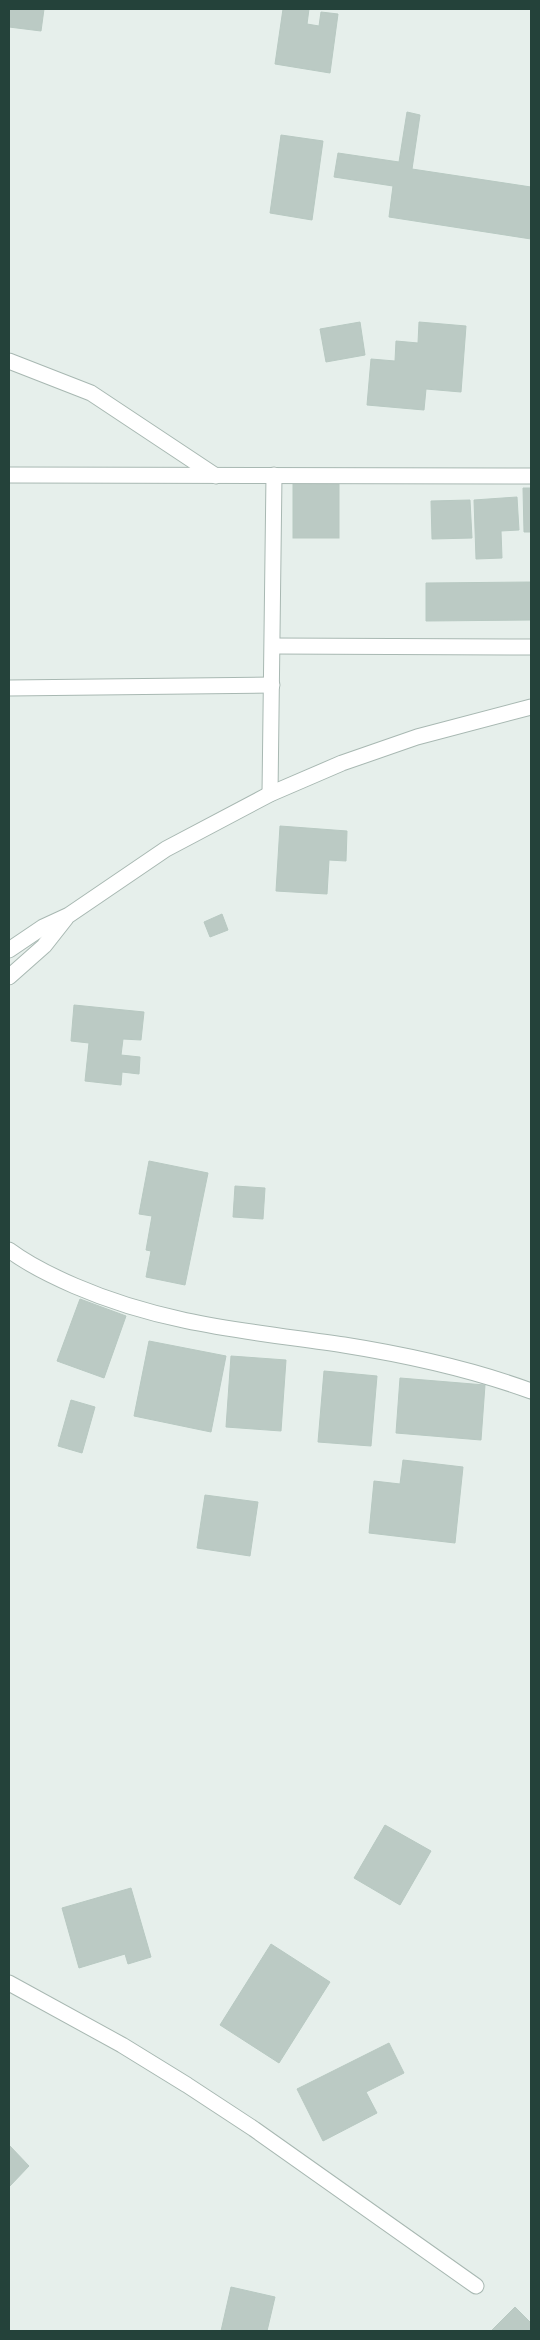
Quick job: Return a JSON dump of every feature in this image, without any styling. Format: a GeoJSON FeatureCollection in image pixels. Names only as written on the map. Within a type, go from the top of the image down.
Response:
{"type":"FeatureCollection","features":[{"type":"Feature","properties":{"kind":"street"},"geometry":{"type":"LineString","coordinates":[[9,361],[91,393],[216,476]]}},
{"type":"Feature","properties":{"kind":"street"},"geometry":{"type":"LineString","coordinates":[[9,475],[531,476]]}},
{"type":"Feature","properties":{"kind":"street"},"geometry":{"type":"LineString","coordinates":[[270,794],[274,476]]}},
{"type":"Feature","properties":{"kind":"street"},"geometry":{"type":"LineString","coordinates":[[273,646],[531,647]]}},
{"type":"Feature","properties":{"kind":"street"},"geometry":{"type":"LineString","coordinates":[[9,688],[272,685]]}},
{"type":"Feature","properties":{"kind":"street"},"geometry":{"type":"LineString","coordinates":[[9,950],[43,927],[69,915],[166,849],[270,794],[342,763],[416,737],[531,707]]}},
{"type":"Feature","properties":{"kind":"street"},"geometry":{"type":"LineString","coordinates":[[9,976],[44,946],[69,915]]}},
{"type":"Feature","properties":{"kind":"street"},"geometry":{"type":"LineString","coordinates":[[9,1250],[23,1261],[92,1293],[164,1317],[200,1325],[408,1356],[470,1372],[531,1391]]}},
{"type":"Feature","properties":{"kind":"street"},"geometry":{"type":"LineString","coordinates":[[9,1983],[114,2040],[187,2085],[254,2129],[476,2286]]}},
{"type":"Feature","properties":{"kind":"building"},"geometry":{"type":"Polygon","coordinates":[[[9,9],[44,9],[41,31],[9,27],[9,9]]]}},
{"type":"Feature","properties":{"kind":"building"},"geometry":{"type":"Polygon","coordinates":[[[283,9],[309,9],[307,24],[319,26],[321,12],[338,14],[330,73],[275,64],[283,9]]]}},
{"type":"Feature","properties":{"kind":"building"},"geometry":{"type":"Polygon","coordinates":[[[407,112],[420,115],[412,169],[531,187],[531,239],[389,217],[393,186],[334,177],[338,153],[399,162],[407,112]]]}},
{"type":"Feature","properties":{"kind":"building"},"geometry":{"type":"Polygon","coordinates":[[[281,135],[323,141],[312,220],[270,213],[281,135]]]}},
{"type":"Feature","properties":{"kind":"building"},"geometry":{"type":"Polygon","coordinates":[[[360,322],[365,355],[326,362],[320,329],[360,322]]]}},
{"type":"Feature","properties":{"kind":"building"},"geometry":{"type":"Polygon","coordinates":[[[419,322],[466,326],[461,392],[426,389],[424,410],[367,405],[371,359],[395,361],[396,341],[418,343],[419,322]]]}},
{"type":"Feature","properties":{"kind":"building"},"geometry":{"type":"Polygon","coordinates":[[[293,482],[339,482],[339,538],[293,538],[293,482]]]}},
{"type":"Feature","properties":{"kind":"building"},"geometry":{"type":"Polygon","coordinates":[[[523,488],[531,488],[531,532],[524,532],[523,488]]]}},
{"type":"Feature","properties":{"kind":"building"},"geometry":{"type":"Polygon","coordinates":[[[517,497],[519,530],[501,531],[502,558],[476,559],[474,500],[517,497]]]}},
{"type":"Feature","properties":{"kind":"building"},"geometry":{"type":"Polygon","coordinates":[[[470,500],[472,538],[432,539],[431,501],[470,500]]]}},
{"type":"Feature","properties":{"kind":"building"},"geometry":{"type":"Polygon","coordinates":[[[531,582],[531,620],[426,621],[426,583],[531,582]]]}},
{"type":"Feature","properties":{"kind":"building"},"geometry":{"type":"Polygon","coordinates":[[[280,826],[347,831],[346,861],[329,860],[327,894],[276,891],[280,826]]]}},
{"type":"Feature","properties":{"kind":"building"},"geometry":{"type":"Polygon","coordinates":[[[222,914],[228,930],[210,937],[204,922],[222,914]]]}},
{"type":"Feature","properties":{"kind":"building"},"geometry":{"type":"Polygon","coordinates":[[[74,1005],[144,1012],[141,1040],[123,1039],[121,1055],[140,1057],[139,1074],[122,1072],[121,1085],[85,1081],[89,1043],[71,1041],[74,1005]]]}},
{"type":"Feature","properties":{"kind":"building"},"geometry":{"type":"Polygon","coordinates":[[[149,1161],[208,1173],[185,1285],[146,1277],[151,1251],[146,1250],[152,1216],[139,1214],[149,1161]]]}},
{"type":"Feature","properties":{"kind":"building"},"geometry":{"type":"Polygon","coordinates":[[[235,1186],[265,1188],[263,1219],[233,1217],[235,1186]]]}},
{"type":"Feature","properties":{"kind":"building"},"geometry":{"type":"Polygon","coordinates":[[[80,1299],[126,1316],[104,1378],[57,1361],[80,1299]]]}},
{"type":"Feature","properties":{"kind":"building"},"geometry":{"type":"Polygon","coordinates":[[[149,1341],[226,1356],[211,1432],[134,1416],[149,1341]]]}},
{"type":"Feature","properties":{"kind":"building"},"geometry":{"type":"Polygon","coordinates":[[[231,1356],[286,1360],[281,1431],[226,1427],[231,1356]]]}},
{"type":"Feature","properties":{"kind":"building"},"geometry":{"type":"Polygon","coordinates":[[[324,1371],[377,1376],[371,1446],[318,1442],[324,1371]]]}},
{"type":"Feature","properties":{"kind":"building"},"geometry":{"type":"Polygon","coordinates":[[[400,1378],[485,1385],[481,1440],[396,1433],[400,1378]]]}},
{"type":"Feature","properties":{"kind":"building"},"geometry":{"type":"Polygon","coordinates":[[[71,1400],[95,1407],[82,1453],[58,1446],[71,1400]]]}},
{"type":"Feature","properties":{"kind":"building"},"geometry":{"type":"Polygon","coordinates":[[[403,1460],[463,1467],[455,1543],[369,1533],[374,1481],[400,1484],[403,1460]]]}},
{"type":"Feature","properties":{"kind":"building"},"geometry":{"type":"Polygon","coordinates":[[[205,1495],[258,1502],[250,1556],[197,1548],[205,1495]]]}},
{"type":"Feature","properties":{"kind":"building"},"geometry":{"type":"Polygon","coordinates":[[[385,1825],[431,1851],[400,1905],[354,1878],[385,1825]]]}},
{"type":"Feature","properties":{"kind":"building"},"geometry":{"type":"Polygon","coordinates":[[[131,1888],[151,1957],[128,1964],[125,1954],[79,1968],[62,1908],[131,1888]]]}},
{"type":"Feature","properties":{"kind":"building"},"geometry":{"type":"Polygon","coordinates":[[[271,1944],[330,1982],[279,2063],[220,2025],[271,1944]]]}},
{"type":"Feature","properties":{"kind":"building"},"geometry":{"type":"Polygon","coordinates":[[[389,2043],[404,2073],[366,2092],[377,2113],[323,2141],[297,2089],[389,2043]]]}},
{"type":"Feature","properties":{"kind":"building"},"geometry":{"type":"Polygon","coordinates":[[[9,2145],[29,2166],[9,2187],[9,2145]]]}},
{"type":"Feature","properties":{"kind":"building"},"geometry":{"type":"Polygon","coordinates":[[[231,2287],[275,2297],[267,2331],[221,2331],[231,2287]]]}},
{"type":"Feature","properties":{"kind":"building"},"geometry":{"type":"Polygon","coordinates":[[[515,2307],[531,2323],[531,2331],[491,2331],[515,2307]]]}}]}
